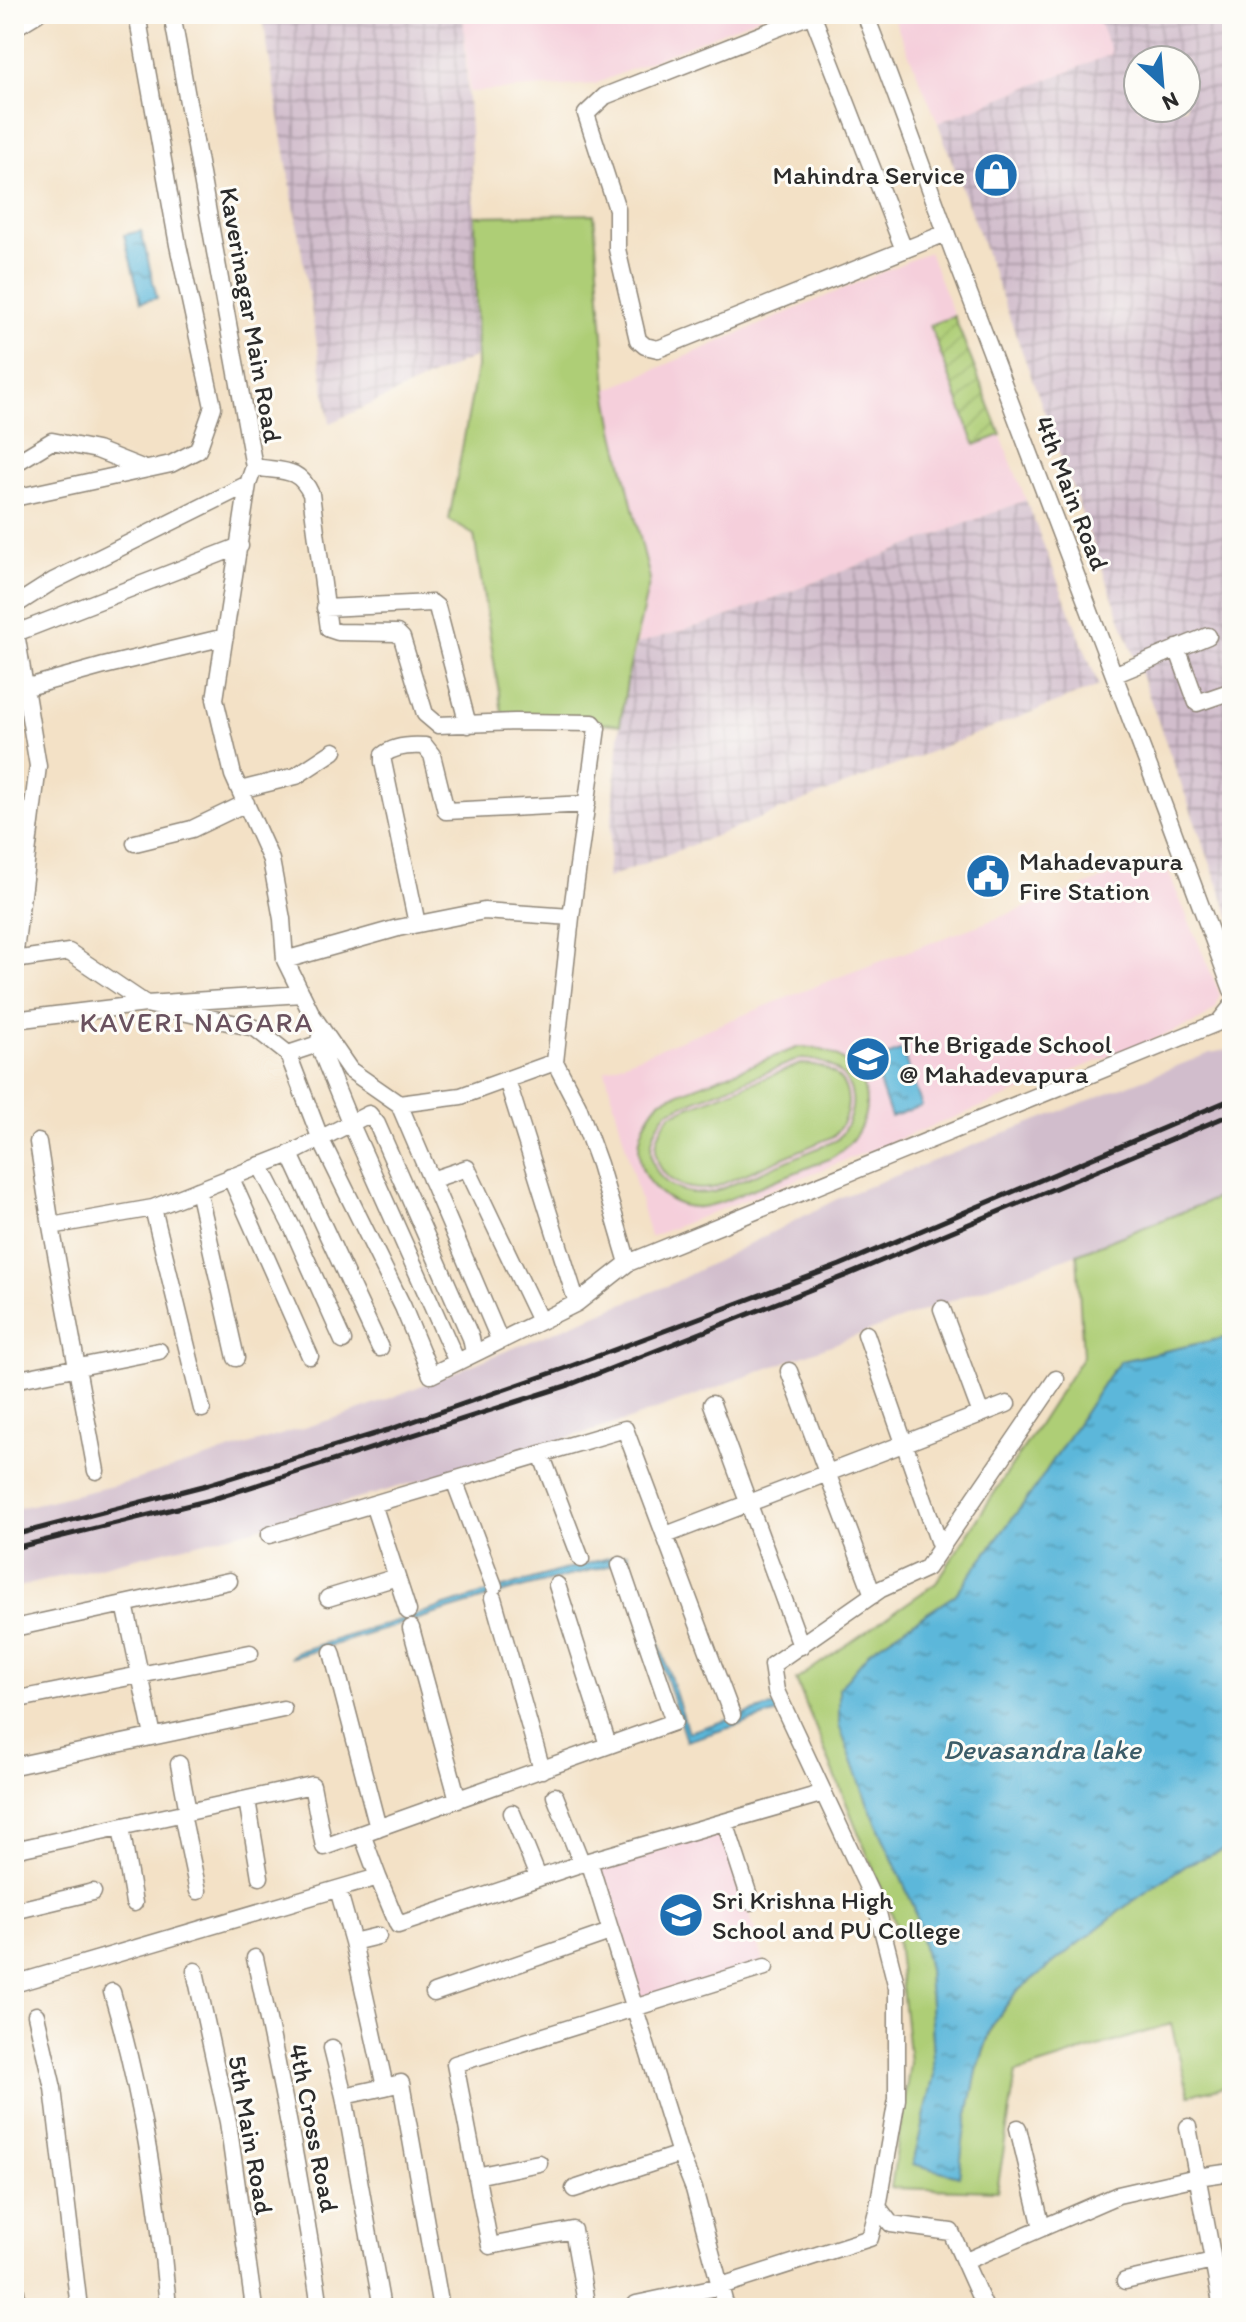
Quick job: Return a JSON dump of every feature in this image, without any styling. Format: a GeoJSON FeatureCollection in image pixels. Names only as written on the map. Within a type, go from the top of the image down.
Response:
{"type":"FeatureCollection","features":[{"type":"Feature","properties":{"kind":"street"},"geometry":{"type":"LineString","coordinates":[[14,28],[37,14]]}},
{"type":"Feature","properties":{"kind":"street"},"geometry":{"type":"LineString","coordinates":[[14,498],[171,464],[198,450],[213,407],[178,245],[137,14]]}},
{"type":"Feature","properties":{"kind":"street","name":"Kaverinagar Main Road"},"geometry":{"type":"LineString","coordinates":[[172,14],[254,467],[248,484],[215,699],[233,775],[271,860],[282,919],[285,960],[320,1036],[350,1070],[399,1104]]}},
{"type":"Feature","properties":{"kind":"street"},"geometry":{"type":"LineString","coordinates":[[904,250],[813,14],[605,96],[586,114],[617,209],[617,249],[638,340],[645,346],[658,349],[904,250],[946,233]]}},
{"type":"Feature","properties":{"kind":"street","name":"4th Main Road"},"geometry":{"type":"LineString","coordinates":[[865,14],[1116,674],[1232,990]]}},
{"type":"Feature","properties":{"kind":"street"},"geometry":{"type":"LineString","coordinates":[[14,464],[52,441],[97,450],[147,470]]}},
{"type":"Feature","properties":{"kind":"street"},"geometry":{"type":"LineString","coordinates":[[254,467],[298,474],[304,480],[311,494],[329,629],[338,632],[397,633],[402,638],[425,714],[438,725],[593,723],[598,733],[571,917],[555,1062],[584,1121],[628,1263]]}},
{"type":"Feature","properties":{"kind":"street"},"geometry":{"type":"LineString","coordinates":[[14,606],[53,581],[248,484]]}},
{"type":"Feature","properties":{"kind":"street"},"geometry":{"type":"LineString","coordinates":[[240,546],[16,633],[19,689],[38,766],[14,960],[69,952],[146,1004],[255,1028],[288,1054],[321,1140],[403,1307],[431,1375],[577,1303],[628,1263],[1219,1022],[1232,1006]]}},
{"type":"Feature","properties":{"kind":"street"},"geometry":{"type":"LineString","coordinates":[[325,608],[432,603],[437,607],[468,725]]}},
{"type":"Feature","properties":{"kind":"street"},"geometry":{"type":"LineString","coordinates":[[1116,674],[1208,636]]}},
{"type":"Feature","properties":{"kind":"street"},"geometry":{"type":"LineString","coordinates":[[19,689],[225,637]]}},
{"type":"Feature","properties":{"kind":"street"},"geometry":{"type":"LineString","coordinates":[[1177,648],[1197,703],[1232,691]]}},
{"type":"Feature","properties":{"kind":"street"},"geometry":{"type":"LineString","coordinates":[[417,924],[383,762],[383,755],[389,750],[425,746],[432,755],[446,811],[587,804]]}},
{"type":"Feature","properties":{"kind":"street"},"geometry":{"type":"LineString","coordinates":[[135,843],[192,829],[243,796],[296,776],[334,751]]}},
{"type":"Feature","properties":{"kind":"street"},"geometry":{"type":"LineString","coordinates":[[285,960],[417,924],[484,911],[571,917]]}},
{"type":"Feature","properties":{"kind":"street"},"geometry":{"type":"LineString","coordinates":[[14,1020],[146,1004],[302,994]]}},
{"type":"Feature","properties":{"kind":"street"},"geometry":{"type":"LineString","coordinates":[[288,1054],[320,1036],[350,1122],[457,1362]]}},
{"type":"Feature","properties":{"kind":"street"},"geometry":{"type":"LineString","coordinates":[[500,1341],[399,1104],[461,1096],[555,1062]]}},
{"type":"Feature","properties":{"kind":"street"},"geometry":{"type":"LineString","coordinates":[[507,1080],[577,1303]]}},
{"type":"Feature","properties":{"kind":"street"},"geometry":{"type":"LineString","coordinates":[[51,1226],[153,1208],[290,1154],[369,1114],[471,1338],[474,1353]]}},
{"type":"Feature","properties":{"kind":"street"},"geometry":{"type":"LineString","coordinates":[[38,1142],[96,1471]]}},
{"type":"Feature","properties":{"kind":"street"},"geometry":{"type":"LineString","coordinates":[[290,1154],[380,1348]]}},
{"type":"Feature","properties":{"kind":"street"},"geometry":{"type":"LineString","coordinates":[[260,1165],[293,1229],[343,1341]]}},
{"type":"Feature","properties":{"kind":"street"},"geometry":{"type":"LineString","coordinates":[[431,1180],[467,1168],[540,1321]]}},
{"type":"Feature","properties":{"kind":"street"},"geometry":{"type":"LineString","coordinates":[[230,1176],[310,1356]]}},
{"type":"Feature","properties":{"kind":"street"},"geometry":{"type":"LineString","coordinates":[[198,1190],[236,1358]]}},
{"type":"Feature","properties":{"kind":"street"},"geometry":{"type":"LineString","coordinates":[[153,1208],[202,1409]]}},
{"type":"Feature","properties":{"kind":"street"},"geometry":{"type":"LineString","coordinates":[[403,1307],[450,1291]]}},
{"type":"Feature","properties":{"kind":"street"},"geometry":{"type":"LineString","coordinates":[[942,1309],[981,1414]]}},
{"type":"Feature","properties":{"kind":"street"},"geometry":{"type":"LineString","coordinates":[[866,1334],[941,1549]]}},
{"type":"Feature","properties":{"kind":"street"},"geometry":{"type":"LineString","coordinates":[[14,1380],[159,1351]]}},
{"type":"Feature","properties":{"kind":"street"},"geometry":{"type":"LineString","coordinates":[[789,1371],[873,1595]]}},
{"type":"Feature","properties":{"kind":"street"},"geometry":{"type":"LineString","coordinates":[[636,2304],[721,2286],[870,2238],[897,2099],[897,1988],[876,1905],[776,1691],[772,1665],[873,1595],[927,1568],[1056,1379]]}},
{"type":"Feature","properties":{"kind":"street"},"geometry":{"type":"LineString","coordinates":[[712,1404],[801,1646]]}},
{"type":"Feature","properties":{"kind":"street"},"geometry":{"type":"LineString","coordinates":[[666,1535],[1007,1404]]}},
{"type":"Feature","properties":{"kind":"street"},"geometry":{"type":"LineString","coordinates":[[269,1535],[625,1429],[732,1715]]}},
{"type":"Feature","properties":{"kind":"street"},"geometry":{"type":"LineString","coordinates":[[541,1454],[581,1559]]}},
{"type":"Feature","properties":{"kind":"street"},"geometry":{"type":"LineString","coordinates":[[454,1480],[494,1592],[542,1770]]}},
{"type":"Feature","properties":{"kind":"street"},"geometry":{"type":"LineString","coordinates":[[373,1504],[397,1577],[458,1800]]}},
{"type":"Feature","properties":{"kind":"street"},"geometry":{"type":"LineString","coordinates":[[14,1850],[312,1785],[324,1847],[674,1722],[620,1565]]}},
{"type":"Feature","properties":{"kind":"street"},"geometry":{"type":"LineString","coordinates":[[328,1598],[397,1577]]}},
{"type":"Feature","properties":{"kind":"street"},"geometry":{"type":"LineString","coordinates":[[14,1628],[229,1581]]}},
{"type":"Feature","properties":{"kind":"street"},"geometry":{"type":"LineString","coordinates":[[557,1585],[608,1745]]}},
{"type":"Feature","properties":{"kind":"street"},"geometry":{"type":"LineString","coordinates":[[125,1604],[153,1736]]}},
{"type":"Feature","properties":{"kind":"street"},"geometry":{"type":"LineString","coordinates":[[332,1652],[378,1828]]}},
{"type":"Feature","properties":{"kind":"street"},"geometry":{"type":"LineString","coordinates":[[14,1700],[250,1653]]}},
{"type":"Feature","properties":{"kind":"street"},"geometry":{"type":"LineString","coordinates":[[14,1766],[283,1709]]}},
{"type":"Feature","properties":{"kind":"street"},"geometry":{"type":"LineString","coordinates":[[179,1764],[198,1891]]}},
{"type":"Feature","properties":{"kind":"street"},"geometry":{"type":"LineString","coordinates":[[362,1834],[398,1925],[585,1862],[824,1793]]}},
{"type":"Feature","properties":{"kind":"street"},"geometry":{"type":"LineString","coordinates":[[555,1796],[585,1862],[610,1932],[680,2154],[694,2189],[726,2308]]}},
{"type":"Feature","properties":{"kind":"street"},"geometry":{"type":"LineString","coordinates":[[247,1800],[260,1877]]}},
{"type":"Feature","properties":{"kind":"street"},"geometry":{"type":"LineString","coordinates":[[512,1813],[538,1877]]}},
{"type":"Feature","properties":{"kind":"street"},"geometry":{"type":"LineString","coordinates":[[725,1822],[751,1902]]}},
{"type":"Feature","properties":{"kind":"street"},"geometry":{"type":"LineString","coordinates":[[121,1827],[134,1903]]}},
{"type":"Feature","properties":{"kind":"street"},"geometry":{"type":"LineString","coordinates":[[14,1984],[378,1877]]}},
{"type":"Feature","properties":{"kind":"street"},"geometry":{"type":"LineString","coordinates":[[338,1889],[385,2087]]}},
{"type":"Feature","properties":{"kind":"street"},"geometry":{"type":"LineString","coordinates":[[14,1911],[93,1892]]}},
{"type":"Feature","properties":{"kind":"street"},"geometry":{"type":"LineString","coordinates":[[434,1993],[610,1932]]}},
{"type":"Feature","properties":{"kind":"street"},"geometry":{"type":"LineString","coordinates":[[353,1942],[378,1936]]}},
{"type":"Feature","properties":{"kind":"street","name":"4th Cross Road"},"geometry":{"type":"LineString","coordinates":[[255,1958],[308,2220],[320,2308]]}},
{"type":"Feature","properties":{"kind":"street"},"geometry":{"type":"LineString","coordinates":[[587,2308],[573,2230],[490,2246],[455,2064],[765,1967]]}},
{"type":"Feature","properties":{"kind":"street","name":"5th Main Road"},"geometry":{"type":"LineString","coordinates":[[195,1971],[228,2122],[254,2308]]}},
{"type":"Feature","properties":{"kind":"street"},"geometry":{"type":"LineString","coordinates":[[112,1992],[129,2050],[161,2222],[168,2308]]}},
{"type":"Feature","properties":{"kind":"street"},"geometry":{"type":"LineString","coordinates":[[36,2015],[53,2088],[79,2308]]}},
{"type":"Feature","properties":{"kind":"street"},"geometry":{"type":"LineString","coordinates":[[332,2048],[344,2096],[382,2308]]}},
{"type":"Feature","properties":{"kind":"street"},"geometry":{"type":"LineString","coordinates":[[344,2096],[401,2083],[441,2308]]}},
{"type":"Feature","properties":{"kind":"street"},"geometry":{"type":"LineString","coordinates":[[1188,2127],[1222,2308]]}},
{"type":"Feature","properties":{"kind":"street"},"geometry":{"type":"LineString","coordinates":[[1018,2128],[1042,2228]]}},
{"type":"Feature","properties":{"kind":"street"},"geometry":{"type":"LineString","coordinates":[[574,2189],[680,2154]]}},
{"type":"Feature","properties":{"kind":"street"},"geometry":{"type":"LineString","coordinates":[[476,2176],[539,2163]]}},
{"type":"Feature","properties":{"kind":"street"},"geometry":{"type":"LineString","coordinates":[[966,2261],[1118,2195],[1232,2172]]}},
{"type":"Feature","properties":{"kind":"street"},"geometry":{"type":"LineString","coordinates":[[878,2207],[891,2224],[951,2232],[985,2308]]}},
{"type":"Feature","properties":{"kind":"street"},"geometry":{"type":"LineString","coordinates":[[1125,2281],[1213,2261]]}},
{"type":"Feature","properties":{"kind":"street"},"geometry":{"type":"LineString","coordinates":[[14,2277],[18,2308]]}},
{"type":"Feature","properties":{"kind":"shaded area"},"geometry":{"type":"Polygon","coordinates":[[[262,14],[463,14],[475,216],[478,355],[330,423],[262,14]]]}},
{"type":"Feature","properties":{"kind":"shaded area"},"geometry":{"type":"Polygon","coordinates":[[[463,14],[766,14],[595,84],[469,92],[463,14]]]}},
{"type":"Feature","properties":{"kind":"shaded area"},"geometry":{"type":"Polygon","coordinates":[[[892,14],[1096,14],[1113,54],[938,123],[892,14]]]}},
{"type":"Feature","properties":{"kind":"shaded area"},"geometry":{"type":"Polygon","coordinates":[[[1096,14],[1232,14],[1232,922],[938,123],[1112,54],[1096,14]]]}},
{"type":"Feature","properties":{"kind":"shaded area"},"geometry":{"type":"Polygon","coordinates":[[[929,252],[1026,500],[715,621],[637,644],[650,579],[607,390],[929,252]]]}},
{"type":"Feature","properties":{"kind":"shaded area"},"geometry":{"type":"Polygon","coordinates":[[[1026,500],[1099,686],[607,878],[620,725],[628,675],[637,644],[715,621],[1026,500]]]}},
{"type":"Feature","properties":{"kind":"shaded area","name":"The Brigade School @ Mahadevapura"},"geometry":{"type":"Polygon","coordinates":[[[1162,857],[1220,994],[1216,1008],[1200,1021],[650,1237],[605,1070],[844,975],[1162,857]]]}},
{"type":"Feature","properties":{"kind":"shaded area"},"geometry":{"type":"Polygon","coordinates":[[[1232,1049],[1232,1192],[1077,1254],[629,1420],[250,1530],[14,1588],[14,1509],[125,1483],[361,1410],[669,1285],[841,1197],[1210,1053],[1232,1049]]]}},
{"type":"Feature","properties":{"kind":"shaded area","name":"Sri Krishna High School and PU College"},"geometry":{"type":"Polygon","coordinates":[[[725,1830],[764,1962],[637,2001],[598,1868],[725,1830]]]}},
{"type":"Feature","properties":{"kind":"green space"},"geometry":{"type":"Polygon","coordinates":[[[594,214],[607,390],[650,579],[620,725],[502,712],[474,535],[449,520],[477,367],[475,216],[594,214]]]}},
{"type":"Feature","properties":{"kind":"green space"},"geometry":{"type":"Polygon","coordinates":[[[954,316],[1001,435],[975,445],[930,325],[954,316]]]}},
{"type":"Feature","properties":{"kind":"green space"},"geometry":{"type":"Polygon","coordinates":[[[799,1047],[824,1051],[843,1060],[856,1073],[864,1090],[866,1108],[861,1126],[848,1144],[829,1159],[721,1202],[691,1207],[665,1197],[651,1184],[642,1168],[639,1149],[642,1132],[661,1100],[799,1047]],[[800,1059],[668,1111],[657,1127],[652,1142],[656,1171],[678,1189],[695,1193],[714,1192],[837,1140],[851,1111],[849,1086],[842,1075],[817,1061],[800,1059]]]}},
{"type":"Feature","properties":{"kind":"green space"},"geometry":{"type":"Polygon","coordinates":[[[801,1064],[829,1070],[845,1087],[847,1110],[834,1136],[713,1188],[695,1189],[669,1178],[661,1168],[657,1143],[661,1128],[671,1114],[801,1064]]]}},
{"type":"Feature","properties":{"kind":"green space"},"geometry":{"type":"Polygon","coordinates":[[[1232,1192],[1232,1336],[1121,1361],[1033,1491],[955,1595],[871,1650],[839,1689],[839,1725],[868,1804],[914,1907],[928,1969],[934,2075],[914,2164],[959,2176],[977,2071],[993,2025],[1016,1992],[1126,1906],[1187,1864],[1232,1847],[1232,2085],[1189,2095],[1171,2024],[1016,2073],[997,2191],[891,2188],[910,2063],[895,1922],[796,1680],[936,1583],[1083,1356],[1077,1254],[1232,1192]]]}},
{"type":"Feature","properties":{"kind":"water"},"geometry":{"type":"Polygon","coordinates":[[[141,231],[157,298],[141,302],[124,235],[141,231]]]}},
{"type":"Feature","properties":{"kind":"water"},"geometry":{"type":"Polygon","coordinates":[[[902,1050],[922,1106],[891,1117],[872,1062],[902,1050]]]}},
{"type":"Feature","properties":{"kind":"water","name":"Devasandra lake"},"geometry":{"type":"Polygon","coordinates":[[[1232,1336],[1232,1847],[1187,1864],[1126,1906],[1016,1992],[992,2025],[977,2071],[959,2176],[913,2164],[934,2075],[928,1969],[914,1907],[868,1804],[839,1725],[839,1688],[871,1650],[955,1595],[1033,1491],[1121,1361],[1232,1336]]]}},
{"type":"Feature","properties":{"kind":"water"},"geometry":{"type":"Polygon","coordinates":[[[627,1553],[636,1585],[641,1586],[688,1732],[776,1705],[778,1713],[686,1741],[638,1591],[623,1562],[517,1589],[290,1658],[296,1652],[545,1575],[627,1553]]]}},
{"type":"Feature","properties":{"kind":"railway"},"geometry":{"type":"LineString","coordinates":[[14,1535],[203,1486],[388,1430],[563,1369],[840,1265],[1232,1099]]}},
{"type":"Feature","properties":{"kind":"railway"},"geometry":{"type":"LineString","coordinates":[[14,1548],[210,1500],[569,1385],[845,1276],[1232,1114]]}},
{"type":"Feature","properties":{"kind":"place","name":"Mahindra Service"},"geometry":{"type":"Point","coordinates":[996,175]}},
{"type":"Feature","properties":{"kind":"place","name":"Mahadevapura Fire Station"},"geometry":{"type":"Point","coordinates":[988,876]}},
{"type":"Feature","properties":{"kind":"place","name":"The Brigade School @ Mahadevapura"},"geometry":{"type":"Point","coordinates":[868,1059]}},
{"type":"Feature","properties":{"kind":"place","name":"Sri Krishna High School and PU College"},"geometry":{"type":"Point","coordinates":[681,1915]}},
{"type":"Feature","properties":{"kind":"district","name":"KAVERI NAGARA"},"geometry":{"type":"Point","coordinates":[197,1022]}}]}
